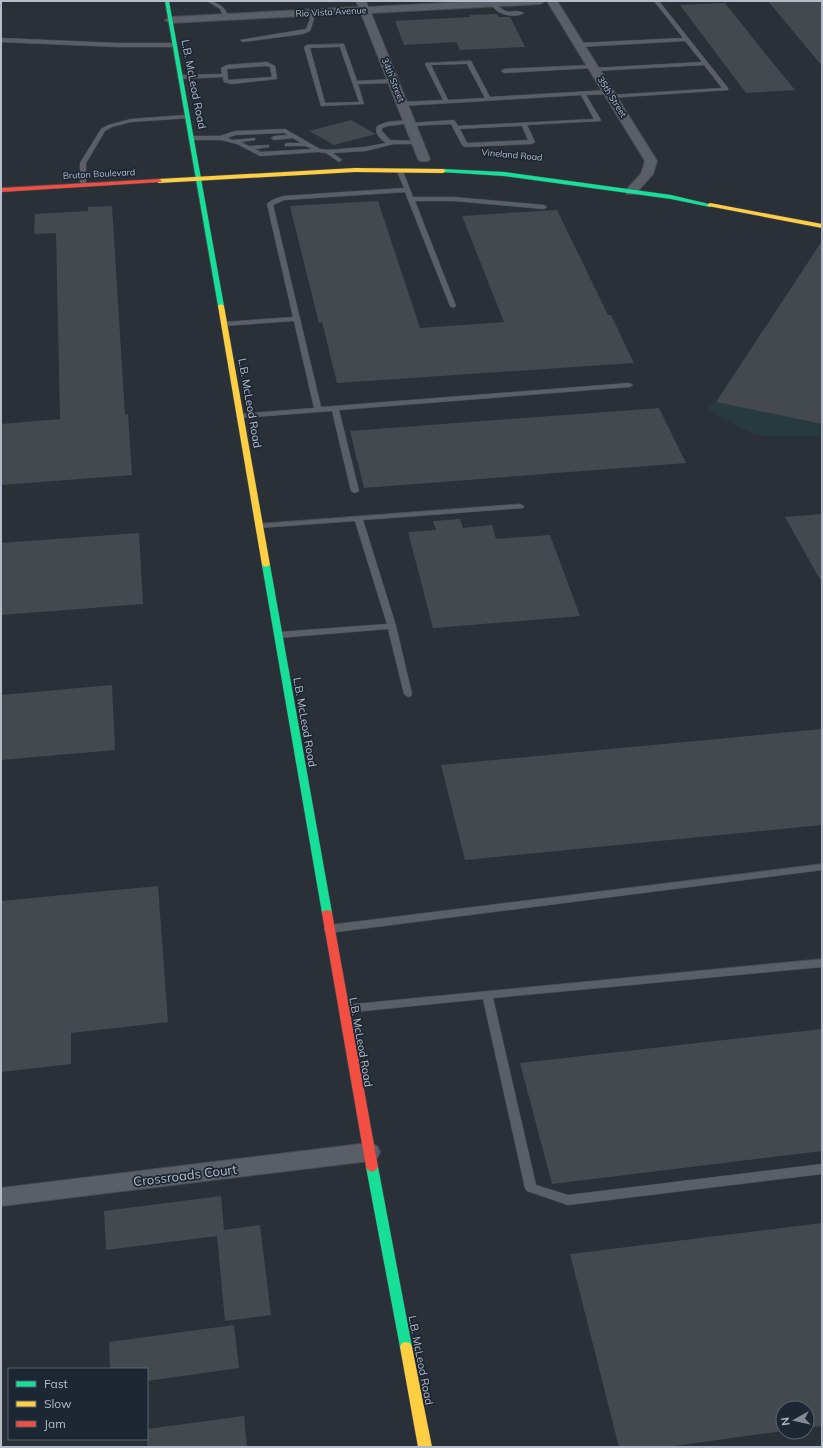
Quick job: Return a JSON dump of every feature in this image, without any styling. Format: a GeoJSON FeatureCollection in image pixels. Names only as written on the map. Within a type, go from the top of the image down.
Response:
{"type":"FeatureCollection","features":[{"type":"Feature","properties":{"kind":"street","name":"L.B. McLeod Road"},"geometry":{"type":"LineString","coordinates":[[167,1],[187,117],[201,167],[199,178],[329,929],[369,1152],[425,1447]]}},
{"type":"Feature","properties":{"kind":"street","name":"Rio Vista Avenue"},"geometry":{"type":"LineString","coordinates":[[170,20],[310,13],[363,6],[540,1]]}},
{"type":"Feature","properties":{"kind":"street","name":"35th Street"},"geometry":{"type":"LineString","coordinates":[[552,1],[651,161],[650,170],[643,180],[631,191]]}},
{"type":"Feature","properties":{"kind":"street","name":"34th Street"},"geometry":{"type":"LineString","coordinates":[[363,6],[424,160]]}},
{"type":"Feature","properties":{"kind":"street"},"geometry":{"type":"LineString","coordinates":[[318,160],[357,159]]}},
{"type":"Feature","properties":{"kind":"street"},"geometry":{"type":"LineString","coordinates":[[259,163],[304,160]]}},
{"type":"Feature","properties":{"kind":"street"},"geometry":{"type":"LineString","coordinates":[[184,168],[201,167]]}},
{"type":"Feature","properties":{"kind":"street","name":"Vineland Road"},"geometry":{"type":"LineString","coordinates":[[199,178],[355,170],[504,174],[671,197],[822,226]]}},
{"type":"Feature","properties":{"kind":"street","name":"Bruton Boulevard"},"geometry":{"type":"LineString","coordinates":[[1,190],[199,178]]}},
{"type":"Feature","properties":{"kind":"street"},"geometry":{"type":"LineString","coordinates":[[629,178],[656,182]]}},
{"type":"Feature","properties":{"kind":"street","name":"Crossroads Court"},"geometry":{"type":"LineString","coordinates":[[1,1197],[369,1152]]}},
{"type":"Feature","properties":{"kind":"lane"},"geometry":{"type":"LineString","coordinates":[[209,1],[224,10],[226,17]]}},
{"type":"Feature","properties":{"kind":"lane"},"geometry":{"type":"LineString","coordinates":[[402,104],[583,94],[610,95],[726,90],[656,1]]}},
{"type":"Feature","properties":{"kind":"lane"},"geometry":{"type":"LineString","coordinates":[[493,3],[501,12],[506,14],[522,14]]}},
{"type":"Feature","properties":{"kind":"lane"},"geometry":{"type":"LineString","coordinates":[[243,40],[308,30],[312,19],[310,13]]}},
{"type":"Feature","properties":{"kind":"lane"},"geometry":{"type":"LineString","coordinates":[[579,45],[686,39]]}},
{"type":"Feature","properties":{"kind":"lane"},"geometry":{"type":"LineString","coordinates":[[1,40],[117,46],[174,44]]}},
{"type":"Feature","properties":{"kind":"lane"},"geometry":{"type":"LineString","coordinates":[[342,45],[355,84],[362,103],[323,105],[307,47],[342,45]]}},
{"type":"Feature","properties":{"kind":"lane"},"geometry":{"type":"LineString","coordinates":[[446,101],[428,64],[469,62],[488,99]]}},
{"type":"Feature","properties":{"kind":"lane"},"geometry":{"type":"LineString","coordinates":[[504,71],[706,63]]}},
{"type":"Feature","properties":{"kind":"lane"},"geometry":{"type":"LineString","coordinates":[[267,64],[272,66],[275,78],[228,82],[225,75],[224,68],[227,66],[267,64]]}},
{"type":"Feature","properties":{"kind":"lane"},"geometry":{"type":"LineString","coordinates":[[180,77],[225,75]]}},
{"type":"Feature","properties":{"kind":"lane"},"geometry":{"type":"LineString","coordinates":[[355,84],[393,81]]}},
{"type":"Feature","properties":{"kind":"lane"},"geometry":{"type":"LineString","coordinates":[[456,128],[598,120],[583,94]]}},
{"type":"Feature","properties":{"kind":"lane"},"geometry":{"type":"LineString","coordinates":[[83,185],[83,163],[107,126],[126,121],[187,117]]}},
{"type":"Feature","properties":{"kind":"lane"},"geometry":{"type":"LineString","coordinates":[[392,143],[380,134],[379,127],[387,124],[453,122],[465,145],[532,142],[524,124]]}},
{"type":"Feature","properties":{"kind":"lane"},"geometry":{"type":"LineString","coordinates":[[221,138],[235,133],[285,130],[318,150]]}},
{"type":"Feature","properties":{"kind":"lane"},"geometry":{"type":"LineString","coordinates":[[274,138],[295,136]]}},
{"type":"Feature","properties":{"kind":"lane"},"geometry":{"type":"LineString","coordinates":[[192,138],[221,138],[260,154],[318,150],[328,152],[392,143],[418,143]]}},
{"type":"Feature","properties":{"kind":"lane"},"geometry":{"type":"LineString","coordinates":[[231,141],[253,139]]}},
{"type":"Feature","properties":{"kind":"lane"},"geometry":{"type":"LineString","coordinates":[[287,145],[307,144]]}},
{"type":"Feature","properties":{"kind":"lane"},"geometry":{"type":"LineString","coordinates":[[248,148],[267,146]]}},
{"type":"Feature","properties":{"kind":"lane"},"geometry":{"type":"LineString","coordinates":[[328,152],[339,160]]}},
{"type":"Feature","properties":{"kind":"lane"},"geometry":{"type":"LineString","coordinates":[[400,171],[453,306]]}},
{"type":"Feature","properties":{"kind":"lane"},"geometry":{"type":"LineString","coordinates":[[318,410],[270,204],[276,200],[284,198],[408,190]]}},
{"type":"Feature","properties":{"kind":"lane"},"geometry":{"type":"LineString","coordinates":[[411,199],[454,199],[544,207]]}},
{"type":"Feature","properties":{"kind":"lane"},"geometry":{"type":"LineString","coordinates":[[224,324],[297,319]]}},
{"type":"Feature","properties":{"kind":"lane"},"geometry":{"type":"LineString","coordinates":[[240,416],[629,385]]}},
{"type":"Feature","properties":{"kind":"lane"},"geometry":{"type":"LineString","coordinates":[[334,409],[354,491]]}},
{"type":"Feature","properties":{"kind":"lane"},"geometry":{"type":"LineString","coordinates":[[259,526],[520,506]]}},
{"type":"Feature","properties":{"kind":"lane"},"geometry":{"type":"LineString","coordinates":[[358,518],[392,626],[408,694]]}},
{"type":"Feature","properties":{"kind":"lane"},"geometry":{"type":"LineString","coordinates":[[278,635],[392,626]]}},
{"type":"Feature","properties":{"kind":"lane"},"geometry":{"type":"LineString","coordinates":[[329,929],[822,867]]}},
{"type":"Feature","properties":{"kind":"lane"},"geometry":{"type":"LineString","coordinates":[[343,1009],[822,963]]}},
{"type":"Feature","properties":{"kind":"lane"},"geometry":{"type":"LineString","coordinates":[[487,996],[531,1188],[568,1200],[822,1169]]}},
{"type":"Feature","properties":{"kind":"green space"},"geometry":{"type":"Polygon","coordinates":[[[716,402],[822,424],[822,436],[764,436],[754,434],[735,425],[707,408],[716,402]]]}},
{"type":"Feature","properties":{"kind":"building"},"geometry":{"type":"Polygon","coordinates":[[[768,1],[822,1],[822,66],[768,1]]]}},
{"type":"Feature","properties":{"kind":"building"},"geometry":{"type":"Polygon","coordinates":[[[725,3],[795,90],[746,93],[680,5],[725,3]]]}},
{"type":"Feature","properties":{"kind":"building"},"geometry":{"type":"Polygon","coordinates":[[[497,14],[499,17],[510,17],[525,47],[460,50],[456,42],[404,45],[395,21],[470,17],[469,15],[497,14]]]}},
{"type":"Feature","properties":{"kind":"building"},"geometry":{"type":"Polygon","coordinates":[[[351,120],[376,134],[334,145],[309,131],[351,120]]]}},
{"type":"Feature","properties":{"kind":"building"},"geometry":{"type":"Polygon","coordinates":[[[378,201],[420,328],[504,322],[462,216],[557,210],[608,315],[611,315],[634,363],[337,383],[322,322],[319,323],[290,206],[378,201]]]}},
{"type":"Feature","properties":{"kind":"building"},"geometry":{"type":"Polygon","coordinates":[[[112,206],[125,415],[128,414],[132,475],[1,485],[1,424],[60,419],[56,233],[34,234],[35,214],[88,211],[88,207],[112,206]]]}},
{"type":"Feature","properties":{"kind":"building"},"geometry":{"type":"Polygon","coordinates":[[[822,241],[822,424],[716,402],[822,241]]]}},
{"type":"Feature","properties":{"kind":"building"},"geometry":{"type":"Polygon","coordinates":[[[659,408],[686,463],[364,488],[350,431],[659,408]]]}},
{"type":"Feature","properties":{"kind":"building"},"geometry":{"type":"Polygon","coordinates":[[[822,514],[822,583],[785,517],[822,514]]]}},
{"type":"Feature","properties":{"kind":"building"},"geometry":{"type":"Polygon","coordinates":[[[460,519],[463,528],[492,525],[496,539],[550,535],[580,616],[433,628],[408,532],[436,530],[433,521],[460,519]]]}},
{"type":"Feature","properties":{"kind":"building"},"geometry":{"type":"Polygon","coordinates":[[[139,533],[143,604],[1,615],[1,543],[139,533]]]}},
{"type":"Feature","properties":{"kind":"building"},"geometry":{"type":"Polygon","coordinates":[[[112,685],[115,750],[1,760],[1,695],[112,685]]]}},
{"type":"Feature","properties":{"kind":"building"},"geometry":{"type":"Polygon","coordinates":[[[822,729],[822,825],[465,860],[441,765],[822,729]]]}},
{"type":"Feature","properties":{"kind":"building"},"geometry":{"type":"Polygon","coordinates":[[[158,886],[168,1022],[71,1033],[71,1064],[1,1072],[1,901],[158,886]]]}},
{"type":"Feature","properties":{"kind":"building"},"geometry":{"type":"Polygon","coordinates":[[[822,1029],[822,1151],[552,1184],[520,1063],[822,1029]]]}},
{"type":"Feature","properties":{"kind":"building"},"geometry":{"type":"Polygon","coordinates":[[[221,1196],[224,1230],[260,1225],[271,1315],[225,1321],[217,1236],[106,1250],[104,1211],[221,1196]]]}},
{"type":"Feature","properties":{"kind":"building"},"geometry":{"type":"Polygon","coordinates":[[[822,1223],[822,1426],[815,1427],[815,1400],[775,1400],[775,1432],[667,1447],[619,1447],[570,1254],[822,1223]]]}},
{"type":"Feature","properties":{"kind":"building"},"geometry":{"type":"Polygon","coordinates":[[[234,1325],[239,1368],[148,1381],[148,1368],[110,1368],[109,1342],[234,1325]]]}},
{"type":"Feature","properties":{"kind":"building"},"geometry":{"type":"Polygon","coordinates":[[[244,1416],[247,1447],[147,1447],[148,1429],[244,1416]]]}},
{"type":"Feature","properties":{"kind":"traffic: fast"},"geometry":{"type":"LineString","coordinates":[[167,1],[221,306]]}},
{"type":"Feature","properties":{"kind":"traffic: fast"},"geometry":{"type":"LineString","coordinates":[[443,171],[504,174],[671,197],[710,205]]}},
{"type":"Feature","properties":{"kind":"traffic: fast"},"geometry":{"type":"LineString","coordinates":[[266,565],[327,913]]}},
{"type":"Feature","properties":{"kind":"traffic: fast"},"geometry":{"type":"LineString","coordinates":[[372,1167],[406,1347]]}},
{"type":"Feature","properties":{"kind":"traffic: slow"},"geometry":{"type":"LineString","coordinates":[[159,181],[355,170],[443,171]]}},
{"type":"Feature","properties":{"kind":"traffic: slow"},"geometry":{"type":"LineString","coordinates":[[710,205],[822,226]]}},
{"type":"Feature","properties":{"kind":"traffic: slow"},"geometry":{"type":"LineString","coordinates":[[221,306],[266,565]]}},
{"type":"Feature","properties":{"kind":"traffic: slow"},"geometry":{"type":"LineString","coordinates":[[406,1347],[425,1447]]}},
{"type":"Feature","properties":{"kind":"traffic: jam"},"geometry":{"type":"LineString","coordinates":[[1,190],[159,181]]}},
{"type":"Feature","properties":{"kind":"traffic: jam"},"geometry":{"type":"LineString","coordinates":[[327,913],[372,1167]]}}]}
